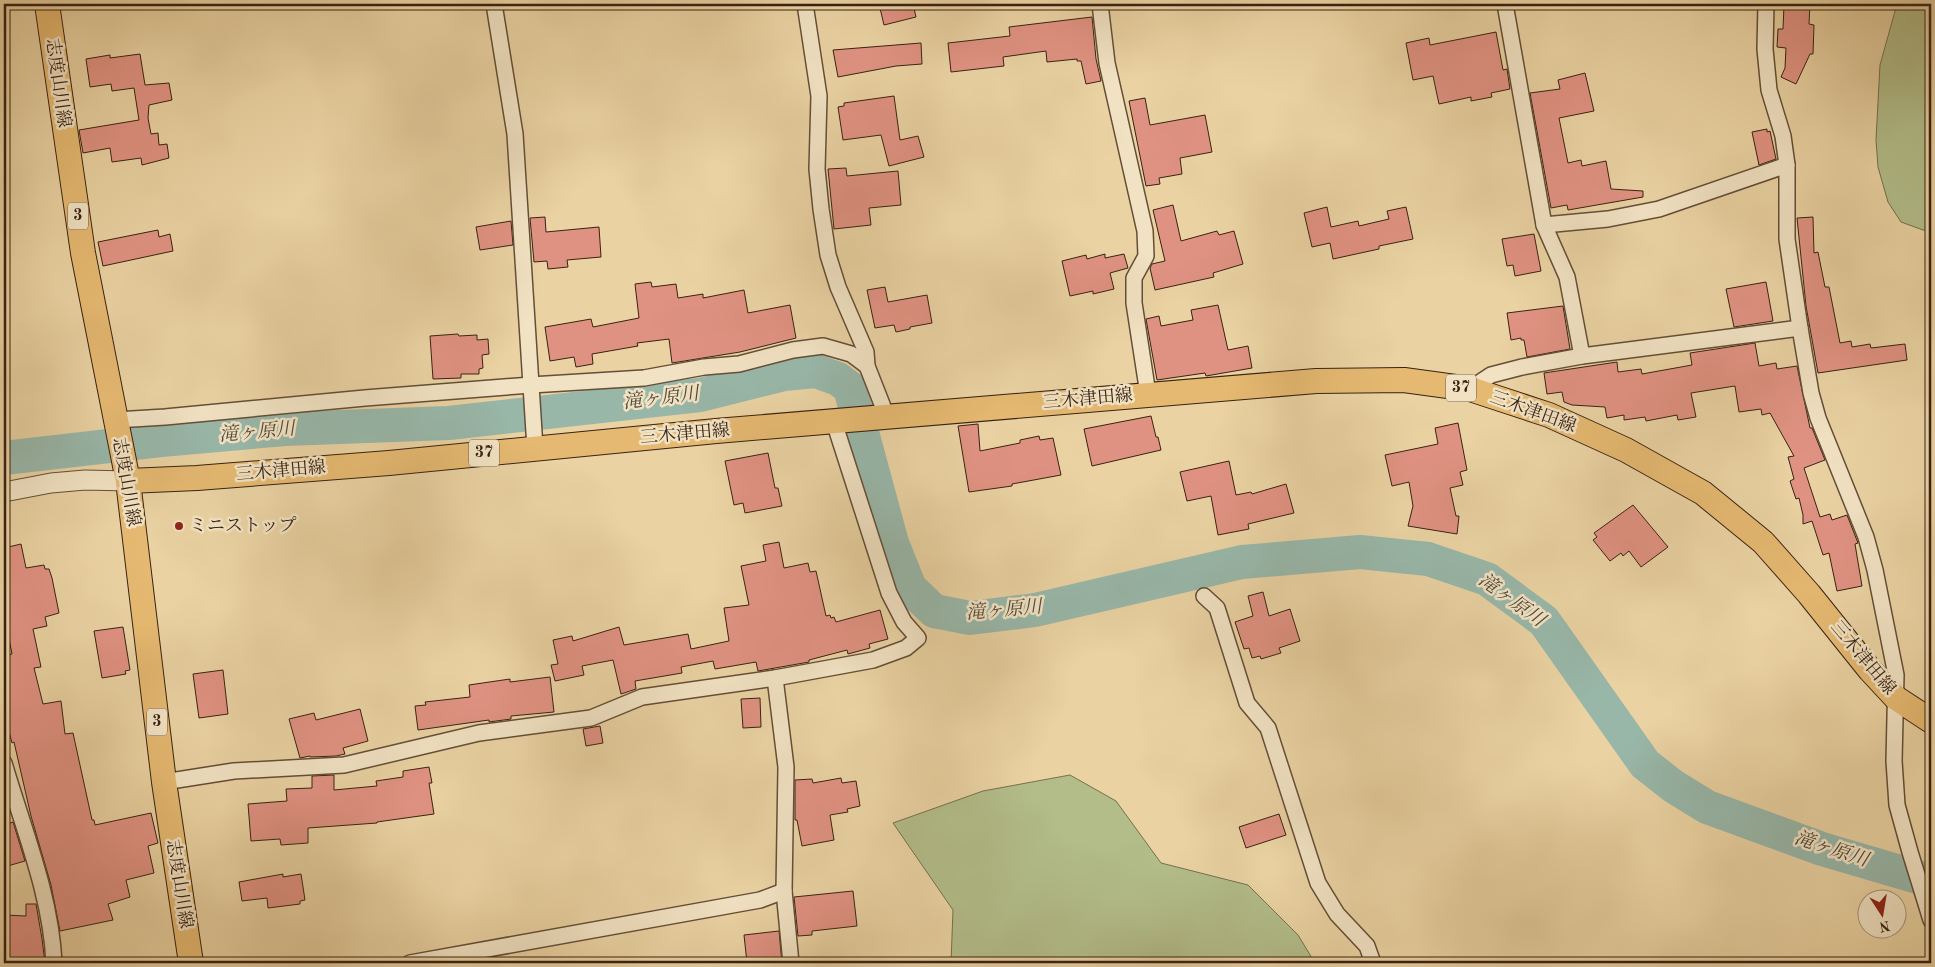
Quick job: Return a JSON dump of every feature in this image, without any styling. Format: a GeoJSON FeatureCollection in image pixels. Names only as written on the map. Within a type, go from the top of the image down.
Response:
{"type":"FeatureCollection","features":[{"type":"Feature","properties":{"kind":"main road","name":"志度山川線"},"geometry":{"type":"LineString","coordinates":[[47,4],[83,253],[126,472],[164,782],[191,963]]}},
{"type":"Feature","properties":{"kind":"main road","name":"三木津田線"},"geometry":{"type":"LineString","coordinates":[[126,472],[197,478],[341,467],[535,442],[837,422],[1316,381],[1404,380],[1470,389],[1549,415],[1626,450],[1703,493],[1763,542],[1809,594],[1870,670],[1896,698],[1931,721]]}},
{"type":"Feature","properties":{"kind":"street"},"geometry":{"type":"LineString","coordinates":[[494,4],[515,134],[535,442]]}},
{"type":"Feature","properties":{"kind":"street"},"geometry":{"type":"LineString","coordinates":[[805,4],[819,96],[818,169],[821,209],[828,255],[838,286],[866,352],[867,366],[880,418]]}},
{"type":"Feature","properties":{"kind":"street"},"geometry":{"type":"LineString","coordinates":[[1100,4],[1108,63],[1145,231],[1146,256],[1134,278],[1134,303],[1148,394]]}},
{"type":"Feature","properties":{"kind":"street"},"geometry":{"type":"LineString","coordinates":[[1505,4],[1544,225],[1567,277],[1582,356]]}},
{"type":"Feature","properties":{"kind":"street"},"geometry":{"type":"LineString","coordinates":[[1766,4],[1766,49],[1769,90],[1783,136],[1787,165],[1787,239],[1811,393],[1818,418],[1866,537],[1875,570],[1896,676],[1894,761],[1897,804],[1931,920]]}},
{"type":"Feature","properties":{"kind":"street"},"geometry":{"type":"LineString","coordinates":[[1544,225],[1608,219],[1659,209],[1787,165]]}},
{"type":"Feature","properties":{"kind":"street"},"geometry":{"type":"LineString","coordinates":[[1470,389],[1490,375],[1582,356],[1800,328]]}},
{"type":"Feature","properties":{"kind":"street"},"geometry":{"type":"LineString","coordinates":[[116,423],[165,417],[532,390],[644,378],[704,367],[739,364],[793,350],[823,346],[851,354],[867,366]]}},
{"type":"Feature","properties":{"kind":"street"},"geometry":{"type":"LineString","coordinates":[[164,782],[234,771],[344,765],[478,733],[591,718],[642,697],[775,678],[873,660],[906,648],[918,638],[904,622],[889,593],[837,422]]}},
{"type":"Feature","properties":{"kind":"street"},"geometry":{"type":"LineString","coordinates":[[4,492],[126,472]]}},
{"type":"Feature","properties":{"kind":"street"},"geometry":{"type":"LineString","coordinates":[[1204,596],[1217,608],[1247,703],[1268,728],[1318,883],[1338,914],[1368,946],[1373,963]]}},
{"type":"Feature","properties":{"kind":"street"},"geometry":{"type":"LineString","coordinates":[[775,678],[786,767],[784,891],[791,963]]}},
{"type":"Feature","properties":{"kind":"street"},"geometry":{"type":"LineString","coordinates":[[4,763],[42,890],[50,923],[54,963]]}},
{"type":"Feature","properties":{"kind":"street"},"geometry":{"type":"LineString","coordinates":[[410,963],[760,900],[784,891]]}},
{"type":"Feature","properties":{"kind":"green space"},"geometry":{"type":"Polygon","coordinates":[[[1897,4],[1931,4],[1931,231],[1901,222],[1888,202],[1878,167],[1876,140],[1880,65],[1897,4]]]}},
{"type":"Feature","properties":{"kind":"green space"},"geometry":{"type":"Polygon","coordinates":[[[1070,775],[1116,801],[1161,863],[1248,885],[1298,935],[1315,963],[951,963],[953,910],[893,823],[983,791],[1070,775]]]}},
{"type":"Feature","properties":{"kind":"building"},"geometry":{"type":"Polygon","coordinates":[[[879,4],[913,4],[916,17],[884,25],[879,4]]]}},
{"type":"Feature","properties":{"kind":"building"},"geometry":{"type":"Polygon","coordinates":[[[1810,4],[1809,24],[1814,25],[1813,54],[1810,54],[1796,84],[1781,77],[1785,68],[1786,48],[1777,47],[1778,29],[1783,29],[1784,5],[1810,4]]]}},
{"type":"Feature","properties":{"kind":"building"},"geometry":{"type":"Polygon","coordinates":[[[1092,17],[1096,59],[1101,81],[1086,84],[1081,61],[1077,61],[1077,59],[1047,62],[1046,51],[1003,57],[1004,66],[951,72],[948,43],[1010,36],[1009,27],[1092,17]]]}},
{"type":"Feature","properties":{"kind":"building"},"geometry":{"type":"Polygon","coordinates":[[[1496,32],[1503,70],[1507,69],[1510,89],[1491,93],[1492,97],[1471,101],[1471,97],[1439,104],[1433,76],[1413,80],[1406,43],[1429,38],[1430,45],[1496,32]]]}},
{"type":"Feature","properties":{"kind":"building"},"geometry":{"type":"Polygon","coordinates":[[[921,43],[922,64],[896,66],[838,77],[833,50],[921,43]]]}},
{"type":"Feature","properties":{"kind":"building"},"geometry":{"type":"Polygon","coordinates":[[[140,54],[145,85],[169,83],[172,100],[149,105],[148,118],[151,134],[158,133],[159,145],[167,144],[169,158],[142,165],[141,158],[112,162],[110,148],[83,153],[79,130],[139,120],[134,88],[112,91],[111,84],[90,87],[86,59],[110,55],[110,58],[140,54]]]}},
{"type":"Feature","properties":{"kind":"building"},"geometry":{"type":"Polygon","coordinates":[[[1585,73],[1594,111],[1559,118],[1568,163],[1581,160],[1582,166],[1606,161],[1611,189],[1643,191],[1643,197],[1568,210],[1567,205],[1551,208],[1530,93],[1560,89],[1558,80],[1585,73]]]}},
{"type":"Feature","properties":{"kind":"building"},"geometry":{"type":"Polygon","coordinates":[[[894,96],[900,140],[918,136],[924,157],[889,166],[881,135],[843,140],[838,107],[844,106],[844,103],[894,96]]]}},
{"type":"Feature","properties":{"kind":"building"},"geometry":{"type":"Polygon","coordinates":[[[1145,98],[1150,125],[1205,115],[1212,152],[1180,158],[1182,174],[1159,178],[1160,184],[1146,186],[1129,101],[1145,98]]]}},
{"type":"Feature","properties":{"kind":"building"},"geometry":{"type":"Polygon","coordinates":[[[1767,129],[1767,132],[1770,131],[1776,159],[1759,165],[1752,132],[1767,129]]]}},
{"type":"Feature","properties":{"kind":"building"},"geometry":{"type":"Polygon","coordinates":[[[846,168],[847,176],[898,171],[901,205],[869,208],[871,225],[834,229],[828,169],[846,168]]]}},
{"type":"Feature","properties":{"kind":"building"},"geometry":{"type":"Polygon","coordinates":[[[1173,205],[1181,241],[1217,231],[1219,235],[1234,231],[1243,264],[1213,273],[1214,277],[1155,290],[1150,268],[1152,264],[1165,261],[1153,210],[1173,205]]]}},
{"type":"Feature","properties":{"kind":"building"},"geometry":{"type":"Polygon","coordinates":[[[1327,207],[1331,227],[1358,221],[1359,226],[1389,219],[1387,211],[1406,207],[1413,239],[1333,259],[1330,243],[1312,247],[1304,213],[1327,207]]]}},
{"type":"Feature","properties":{"kind":"building"},"geometry":{"type":"Polygon","coordinates":[[[545,217],[546,232],[599,227],[601,257],[567,260],[568,267],[548,269],[547,261],[534,262],[530,218],[545,217]]]}},
{"type":"Feature","properties":{"kind":"building"},"geometry":{"type":"Polygon","coordinates":[[[1813,217],[1814,253],[1818,252],[1825,287],[1829,287],[1840,343],[1851,341],[1852,347],[1870,344],[1871,348],[1905,344],[1907,360],[1818,373],[1806,306],[1797,218],[1813,217]]]}},
{"type":"Feature","properties":{"kind":"building"},"geometry":{"type":"Polygon","coordinates":[[[511,221],[513,245],[480,250],[476,227],[511,221]]]}},
{"type":"Feature","properties":{"kind":"building"},"geometry":{"type":"Polygon","coordinates":[[[158,230],[159,237],[170,234],[173,251],[103,266],[98,242],[158,230]]]}},
{"type":"Feature","properties":{"kind":"building"},"geometry":{"type":"Polygon","coordinates":[[[1534,234],[1541,271],[1515,276],[1513,265],[1507,266],[1502,239],[1534,234]]]}},
{"type":"Feature","properties":{"kind":"building"},"geometry":{"type":"Polygon","coordinates":[[[1105,254],[1105,258],[1124,254],[1128,268],[1110,273],[1114,289],[1093,294],[1093,291],[1070,296],[1062,261],[1086,255],[1087,259],[1105,254]]]}},
{"type":"Feature","properties":{"kind":"building"},"geometry":{"type":"Polygon","coordinates":[[[651,282],[652,287],[676,284],[678,298],[703,294],[703,298],[744,290],[748,313],[790,305],[796,338],[740,352],[672,363],[669,339],[637,343],[638,346],[592,354],[593,364],[576,367],[574,357],[550,361],[545,327],[591,319],[593,327],[639,318],[635,284],[651,282]]]}},
{"type":"Feature","properties":{"kind":"building"},"geometry":{"type":"Polygon","coordinates":[[[1766,282],[1773,321],[1734,327],[1726,289],[1766,282]]]}},
{"type":"Feature","properties":{"kind":"building"},"geometry":{"type":"Polygon","coordinates":[[[885,287],[888,302],[927,295],[932,323],[896,332],[894,325],[875,328],[867,290],[885,287]]]}},
{"type":"Feature","properties":{"kind":"building"},"geometry":{"type":"Polygon","coordinates":[[[1218,305],[1228,350],[1248,346],[1252,368],[1206,376],[1205,373],[1157,380],[1146,319],[1159,316],[1161,326],[1193,320],[1191,310],[1218,305]]]}},
{"type":"Feature","properties":{"kind":"building"},"geometry":{"type":"Polygon","coordinates":[[[1563,306],[1570,349],[1527,357],[1524,340],[1521,340],[1521,338],[1511,340],[1507,313],[1563,306]]]}},
{"type":"Feature","properties":{"kind":"building"},"geometry":{"type":"Polygon","coordinates":[[[458,334],[459,336],[477,335],[477,340],[488,339],[489,354],[482,355],[483,368],[479,369],[479,374],[461,374],[461,378],[433,379],[430,336],[458,334]]]}},
{"type":"Feature","properties":{"kind":"building"},"geometry":{"type":"Polygon","coordinates":[[[1755,343],[1759,366],[1776,363],[1777,369],[1797,366],[1810,428],[1812,428],[1825,460],[1804,468],[1820,517],[1830,514],[1832,520],[1847,515],[1858,543],[1855,544],[1862,586],[1837,591],[1829,553],[1823,555],[1812,521],[1803,524],[1799,498],[1796,499],[1790,481],[1794,479],[1788,457],[1794,456],[1770,413],[1762,415],[1761,409],[1739,412],[1735,386],[1691,393],[1696,417],[1678,420],[1677,415],[1646,421],[1645,417],[1624,420],[1624,415],[1607,418],[1605,407],[1572,405],[1564,402],[1562,392],[1547,394],[1544,373],[1617,362],[1618,372],[1641,369],[1642,374],[1692,365],[1690,353],[1755,343]]]}},
{"type":"Feature","properties":{"kind":"building"},"geometry":{"type":"Polygon","coordinates":[[[1151,416],[1161,450],[1092,466],[1084,429],[1151,416]]]}},
{"type":"Feature","properties":{"kind":"building"},"geometry":{"type":"Polygon","coordinates":[[[1458,423],[1467,470],[1460,472],[1463,485],[1450,488],[1456,516],[1459,516],[1457,534],[1408,526],[1413,506],[1409,482],[1392,486],[1385,455],[1438,444],[1435,428],[1458,423]]]}},
{"type":"Feature","properties":{"kind":"building"},"geometry":{"type":"Polygon","coordinates":[[[978,424],[980,451],[1020,443],[1020,440],[1039,436],[1040,440],[1053,438],[1061,475],[1012,484],[1012,486],[969,492],[958,426],[978,424]]]}},
{"type":"Feature","properties":{"kind":"building"},"geometry":{"type":"Polygon","coordinates":[[[768,453],[775,488],[778,488],[782,506],[745,513],[743,503],[734,505],[725,461],[768,453]]]}},
{"type":"Feature","properties":{"kind":"building"},"geometry":{"type":"Polygon","coordinates":[[[1229,461],[1236,495],[1251,492],[1252,494],[1286,484],[1294,513],[1248,524],[1249,529],[1218,535],[1211,496],[1187,501],[1180,472],[1229,461]]]}},
{"type":"Feature","properties":{"kind":"building"},"geometry":{"type":"Polygon","coordinates":[[[1633,505],[1668,547],[1641,567],[1629,551],[1623,556],[1621,553],[1610,561],[1593,540],[1597,537],[1594,533],[1633,505]]]}},
{"type":"Feature","properties":{"kind":"building"},"geometry":{"type":"Polygon","coordinates":[[[779,542],[784,568],[808,563],[810,572],[816,571],[826,616],[834,617],[836,622],[880,610],[888,639],[869,644],[870,648],[848,654],[847,650],[809,660],[809,662],[758,671],[756,662],[715,669],[713,661],[681,667],[682,673],[635,681],[636,689],[621,694],[613,660],[582,666],[584,675],[555,681],[551,665],[558,664],[553,640],[572,636],[573,641],[619,627],[624,645],[688,634],[691,649],[729,641],[724,608],[749,605],[741,566],[766,561],[763,545],[779,542]]]}},
{"type":"Feature","properties":{"kind":"building"},"geometry":{"type":"Polygon","coordinates":[[[21,544],[26,568],[44,565],[45,569],[49,569],[52,578],[59,613],[45,617],[47,626],[33,629],[41,667],[34,668],[43,704],[61,701],[65,734],[73,733],[92,820],[94,820],[95,825],[151,813],[158,843],[148,846],[154,873],[126,880],[130,897],[108,904],[113,920],[60,931],[51,885],[31,816],[14,742],[12,743],[4,712],[4,656],[12,654],[4,613],[4,548],[21,544]]]}},
{"type":"Feature","properties":{"kind":"building"},"geometry":{"type":"Polygon","coordinates":[[[1263,592],[1269,616],[1290,609],[1300,641],[1279,648],[1281,653],[1261,659],[1260,656],[1252,658],[1249,648],[1244,649],[1235,622],[1253,616],[1248,596],[1263,592]]]}},
{"type":"Feature","properties":{"kind":"building"},"geometry":{"type":"Polygon","coordinates":[[[123,627],[130,670],[125,671],[126,674],[102,678],[94,631],[123,627]]]}},
{"type":"Feature","properties":{"kind":"building"},"geometry":{"type":"Polygon","coordinates":[[[223,670],[228,714],[199,718],[193,674],[223,670]]]}},
{"type":"Feature","properties":{"kind":"building"},"geometry":{"type":"Polygon","coordinates":[[[550,677],[554,712],[511,716],[511,719],[489,722],[489,720],[418,730],[415,706],[426,705],[425,702],[470,697],[469,685],[510,679],[510,682],[550,677]]]}},
{"type":"Feature","properties":{"kind":"building"},"geometry":{"type":"Polygon","coordinates":[[[760,698],[761,727],[743,728],[741,699],[760,698]]]}},
{"type":"Feature","properties":{"kind":"building"},"geometry":{"type":"Polygon","coordinates":[[[360,709],[368,741],[343,748],[345,754],[300,758],[289,719],[314,713],[316,720],[360,709]]]}},
{"type":"Feature","properties":{"kind":"building"},"geometry":{"type":"Polygon","coordinates":[[[600,726],[603,743],[586,746],[583,729],[600,726]]]}},
{"type":"Feature","properties":{"kind":"building"},"geometry":{"type":"Polygon","coordinates":[[[429,767],[432,783],[429,783],[434,814],[377,823],[308,828],[308,843],[281,845],[280,839],[251,841],[248,804],[287,801],[286,789],[312,788],[312,776],[334,775],[334,790],[377,786],[376,781],[403,777],[403,771],[429,767]]]}},
{"type":"Feature","properties":{"kind":"building"},"geometry":{"type":"Polygon","coordinates":[[[841,778],[842,783],[856,781],[860,806],[847,809],[848,812],[830,815],[834,840],[802,846],[797,820],[795,820],[795,780],[812,779],[813,783],[841,778]]]}},
{"type":"Feature","properties":{"kind":"building"},"geometry":{"type":"Polygon","coordinates":[[[1279,814],[1286,835],[1246,848],[1239,827],[1279,814]]]}},
{"type":"Feature","properties":{"kind":"building"},"geometry":{"type":"Polygon","coordinates":[[[13,822],[25,861],[4,867],[4,825],[13,822]]]}},
{"type":"Feature","properties":{"kind":"building"},"geometry":{"type":"Polygon","coordinates":[[[283,874],[283,877],[301,874],[305,900],[300,901],[300,904],[268,908],[267,898],[242,901],[239,882],[283,874]]]}},
{"type":"Feature","properties":{"kind":"building"},"geometry":{"type":"Polygon","coordinates":[[[853,891],[857,926],[812,931],[812,935],[798,936],[794,897],[853,891]]]}},
{"type":"Feature","properties":{"kind":"building"},"geometry":{"type":"Polygon","coordinates":[[[26,904],[36,904],[45,963],[4,960],[4,915],[26,916],[26,904]]]}},
{"type":"Feature","properties":{"kind":"building"},"geometry":{"type":"Polygon","coordinates":[[[779,931],[782,963],[747,963],[744,935],[779,931]]]}},
{"type":"Feature","properties":{"kind":"waterway","name":"滝ヶ原川"},"geometry":{"type":"LineString","coordinates":[[4,458],[161,440],[285,429],[449,423],[700,395],[784,374],[816,371],[838,379],[850,388],[892,543],[910,588],[934,611],[970,618],[1035,610],[1242,562],[1360,552],[1428,559],[1487,579],[1544,621],[1645,764],[1673,786],[1707,807],[1822,849],[1931,881]]}},
{"type":"Feature","properties":{"kind":"place","name":"ミニストップ"},"geometry":{"type":"Point","coordinates":[179,526]}}]}
